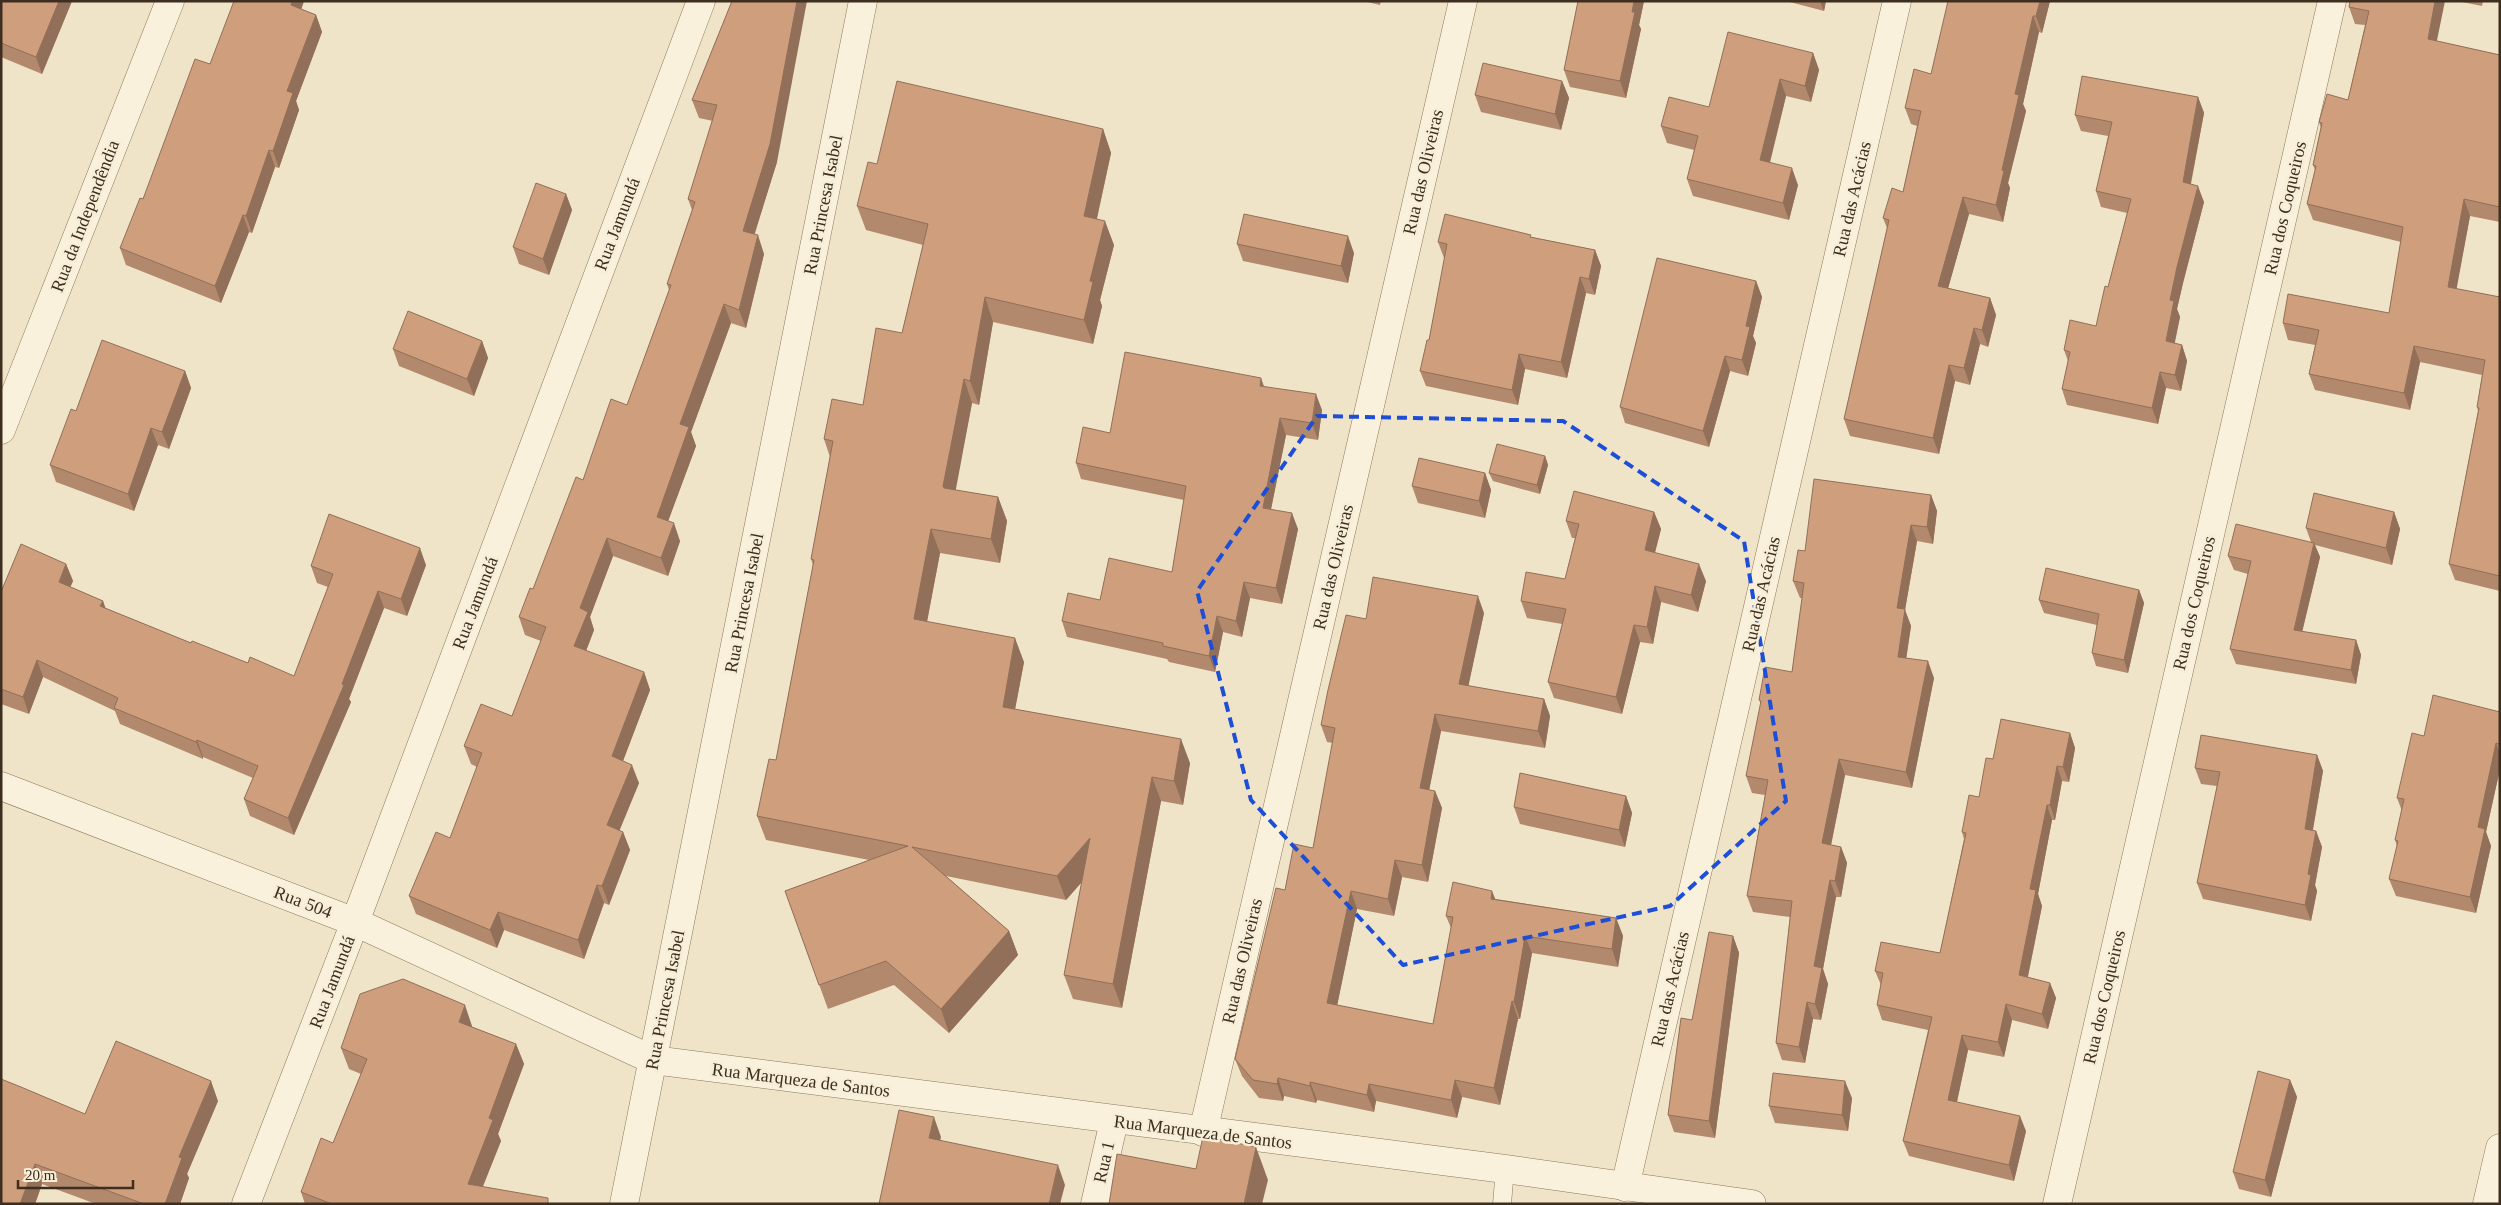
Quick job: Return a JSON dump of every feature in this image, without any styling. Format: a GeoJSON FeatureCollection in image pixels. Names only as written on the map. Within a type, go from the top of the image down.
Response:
{"type":"FeatureCollection","features":[{"type":"Feature","properties":{"kind":"street","name":"Rua da Independêndia"},"geometry":{"type":"LineString","coordinates":[[1,430],[170,1]]}},
{"type":"Feature","properties":{"kind":"street","name":"Rua Jamundá"},"geometry":{"type":"LineString","coordinates":[[246,1204],[355,922],[701,1]]}},
{"type":"Feature","properties":{"kind":"street","name":"Rua Princesa Isabel"},"geometry":{"type":"LineString","coordinates":[[624,1204],[863,1]]}},
{"type":"Feature","properties":{"kind":"street","name":"Rua das Oliveiras"},"geometry":{"type":"LineString","coordinates":[[1203,1132],[1463,1]]}},
{"type":"Feature","properties":{"kind":"street","name":"Rua das Acácias"},"geometry":{"type":"LineString","coordinates":[[1625,1187],[1897,1]]}},
{"type":"Feature","properties":{"kind":"street","name":"Rua dos Coqueiros"},"geometry":{"type":"LineString","coordinates":[[2057,1204],[2332,1]]}},
{"type":"Feature","properties":{"kind":"street","name":"Rua 504"},"geometry":{"type":"LineString","coordinates":[[1,786],[355,922],[653,1060]]}},
{"type":"Feature","properties":{"kind":"street","name":"Rua Marqueza de Santos"},"geometry":{"type":"LineString","coordinates":[[653,1060],[1114,1121],[1505,1169],[1752,1204]]}},
{"type":"Feature","properties":{"kind":"street","name":"Rua 1"},"geometry":{"type":"LineString","coordinates":[[1095,1204],[1114,1121]]}},
{"type":"Feature","properties":{"kind":"street"},"geometry":{"type":"LineString","coordinates":[[2487,1204],[2500,1148]]}},
{"type":"Feature","properties":{"kind":"lane"},"geometry":{"type":"LineString","coordinates":[[1502,1204],[1505,1169]]}},
{"type":"Feature","properties":{"kind":"highlighted area"},"geometry":{"type":"Polygon","coordinates":[[[1317,416],[1563,421],[1744,541],[1786,801],[1670,906],[1403,965],[1251,800],[1197,591],[1317,416]]]}},
{"type":"Feature","properties":{"kind":"building"},"geometry":{"type":"Polygon","coordinates":[[[1,1],[59,1],[36,57],[1,43],[1,1]]]}},
{"type":"Feature","properties":{"kind":"building"},"geometry":{"type":"Polygon","coordinates":[[[234,1],[292,1],[291,5],[316,15],[287,91],[293,93],[273,151],[269,150],[246,216],[243,215],[215,286],[120,248],[140,198],[143,199],[195,59],[210,64],[234,1]]]}},
{"type":"Feature","properties":{"kind":"building"},"geometry":{"type":"Polygon","coordinates":[[[732,1],[797,1],[770,144],[743,231],[758,235],[739,310],[724,304],[680,424],[689,427],[657,517],[674,523],[661,558],[607,538],[580,608],[588,612],[574,646],[644,672],[612,756],[632,765],[607,825],[623,832],[602,886],[597,885],[578,940],[498,912],[490,930],[409,896],[436,832],[450,838],[482,753],[464,746],[481,704],[512,716],[546,627],[519,617],[530,588],[533,589],[576,477],[583,480],[611,399],[627,405],[671,285],[667,284],[695,202],[688,199],[717,105],[692,100],[732,1]]]}},
{"type":"Feature","properties":{"kind":"building"},"geometry":{"type":"Polygon","coordinates":[[[1578,1],[1634,1],[1632,12],[1635,12],[1620,81],[1564,70],[1578,1]]]}},
{"type":"Feature","properties":{"kind":"building"},"geometry":{"type":"Polygon","coordinates":[[[1948,1],[2040,1],[2036,16],[2033,16],[2015,94],[2019,95],[1996,205],[1963,197],[1938,286],[1990,298],[1982,330],[1974,328],[1964,368],[1949,365],[1933,438],[1844,419],[1889,220],[1883,218],[1892,188],[1903,192],[1921,111],[1905,108],[1914,69],[1931,74],[1948,1]]]}},
{"type":"Feature","properties":{"kind":"building"},"geometry":{"type":"Polygon","coordinates":[[[2350,1],[2435,1],[2428,39],[2500,55],[2500,207],[2464,199],[2448,287],[2500,297],[2500,576],[2449,564],[2479,408],[2477,407],[2485,360],[2414,346],[2404,393],[2309,374],[2319,330],[2283,323],[2288,294],[2389,313],[2403,227],[2307,204],[2316,166],[2313,165],[2322,123],[2319,122],[2327,94],[2348,100],[2369,11],[2349,7],[2350,1]]]}},
{"type":"Feature","properties":{"kind":"building"},"geometry":{"type":"Polygon","coordinates":[[[1728,32],[1813,53],[1805,86],[1780,79],[1760,160],[1792,168],[1783,203],[1687,179],[1698,136],[1661,126],[1669,97],[1709,107],[1728,32]]]}},
{"type":"Feature","properties":{"kind":"building"},"geometry":{"type":"Polygon","coordinates":[[[1483,63],[1562,81],[1555,114],[1475,95],[1483,63]]]}},
{"type":"Feature","properties":{"kind":"building"},"geometry":{"type":"Polygon","coordinates":[[[2082,76],[2198,97],[2183,182],[2198,186],[2170,300],[2174,301],[2166,341],[2182,345],[2175,375],[2160,372],[2152,408],[2062,389],[2070,352],[2064,350],[2070,320],[2096,326],[2105,286],[2108,287],[2131,199],[2096,191],[2112,122],[2075,115],[2082,76]]]}},
{"type":"Feature","properties":{"kind":"building"},"geometry":{"type":"Polygon","coordinates":[[[897,81],[1103,129],[1084,216],[1105,221],[1090,281],[1093,282],[1084,320],[985,297],[970,381],[964,379],[943,486],[944,488],[998,497],[991,539],[931,529],[914,619],[1015,638],[1003,707],[1181,739],[1174,781],[1152,777],[1113,984],[1064,975],[1090,838],[1057,876],[912,847],[1009,931],[941,1009],[886,961],[819,985],[785,891],[908,846],[757,816],[769,759],[776,760],[814,560],[811,559],[833,441],[824,439],[832,399],[863,405],[876,328],[902,333],[928,224],[857,206],[868,162],[877,164],[897,81]]]}},
{"type":"Feature","properties":{"kind":"building"},"geometry":{"type":"Polygon","coordinates":[[[536,183],[566,194],[543,259],[513,247],[536,183]]]}},
{"type":"Feature","properties":{"kind":"building"},"geometry":{"type":"Polygon","coordinates":[[[1244,214],[1348,236],[1341,266],[1237,244],[1244,214]]]}},
{"type":"Feature","properties":{"kind":"building"},"geometry":{"type":"Polygon","coordinates":[[[1445,214],[1531,235],[1530,237],[1595,250],[1589,279],[1580,277],[1561,362],[1519,354],[1512,390],[1420,371],[1427,340],[1429,340],[1447,244],[1438,242],[1445,214]]]}},
{"type":"Feature","properties":{"kind":"building"},"geometry":{"type":"Polygon","coordinates":[[[1657,258],[1756,281],[1746,326],[1750,327],[1742,360],[1725,356],[1703,431],[1620,407],[1657,258]]]}},
{"type":"Feature","properties":{"kind":"building"},"geometry":{"type":"Polygon","coordinates":[[[408,311],[482,341],[467,379],[393,349],[408,311]]]}},
{"type":"Feature","properties":{"kind":"building"},"geometry":{"type":"Polygon","coordinates":[[[102,340],[185,371],[162,432],[151,428],[128,494],[50,465],[71,409],[76,411],[102,340]]]}},
{"type":"Feature","properties":{"kind":"building"},"geometry":{"type":"Polygon","coordinates":[[[1125,352],[1261,378],[1260,386],[1316,394],[1312,423],[1280,418],[1263,508],[1292,513],[1276,588],[1244,582],[1236,621],[1217,616],[1209,656],[1163,646],[1163,643],[1062,621],[1068,593],[1100,600],[1109,558],[1172,572],[1186,486],[1076,463],[1083,427],[1110,433],[1125,352]]]}},
{"type":"Feature","properties":{"kind":"building"},"geometry":{"type":"Polygon","coordinates":[[[1497,444],[1545,456],[1537,485],[1489,473],[1497,444]]]}},
{"type":"Feature","properties":{"kind":"building"},"geometry":{"type":"Polygon","coordinates":[[[1419,458],[1485,473],[1479,501],[1412,486],[1419,458]]]}},
{"type":"Feature","properties":{"kind":"building"},"geometry":{"type":"Polygon","coordinates":[[[1814,479],[1931,495],[1927,527],[1911,525],[1897,608],[1905,609],[1898,657],[1928,661],[1906,772],[1839,759],[1822,843],[1841,847],[1835,881],[1830,880],[1814,966],[1822,968],[1815,1004],[1807,1002],[1799,1047],[1776,1043],[1792,901],[1747,896],[1768,780],[1746,776],[1761,701],[1759,700],[1765,667],[1792,672],[1804,583],[1793,581],[1798,550],[1805,551],[1814,479]]]}},
{"type":"Feature","properties":{"kind":"building"},"geometry":{"type":"Polygon","coordinates":[[[1574,491],[1654,512],[1645,550],[1699,564],[1691,595],[1655,586],[1647,627],[1634,625],[1616,697],[1548,682],[1566,609],[1521,601],[1526,572],[1565,579],[1579,524],[1566,521],[1574,491]]]}},
{"type":"Feature","properties":{"kind":"building"},"geometry":{"type":"Polygon","coordinates":[[[2314,493],[2394,512],[2386,548],[2306,528],[2314,493]]]}},
{"type":"Feature","properties":{"kind":"building"},"geometry":{"type":"Polygon","coordinates":[[[329,514],[420,548],[401,599],[378,591],[342,684],[344,685],[288,818],[244,799],[258,766],[114,708],[118,698],[37,660],[23,697],[1,689],[1,592],[21,544],[66,564],[59,582],[103,601],[100,606],[191,643],[192,641],[248,663],[250,657],[294,676],[333,574],[311,566],[329,514]]]}},
{"type":"Feature","properties":{"kind":"building"},"geometry":{"type":"Polygon","coordinates":[[[2236,524],[2314,543],[2294,630],[2356,640],[2351,670],[2230,649],[2251,561],[2228,556],[2236,524]]]}},
{"type":"Feature","properties":{"kind":"building"},"geometry":{"type":"Polygon","coordinates":[[[2046,568],[2139,590],[2124,660],[2092,653],[2099,614],[2039,600],[2046,568]]]}},
{"type":"Feature","properties":{"kind":"building"},"geometry":{"type":"Polygon","coordinates":[[[1373,577],[1478,596],[1459,684],[1544,699],[1538,731],[1435,714],[1420,788],[1435,791],[1422,865],[1395,860],[1388,899],[1351,891],[1327,1003],[1433,1024],[1453,917],[1446,916],[1453,882],[1492,891],[1491,899],[1616,918],[1612,949],[1525,936],[1514,1002],[1512,1001],[1494,1088],[1455,1080],[1451,1100],[1369,1084],[1367,1095],[1310,1082],[1310,1086],[1278,1078],[1277,1084],[1253,1080],[1235,1059],[1276,888],[1285,890],[1294,844],[1313,848],[1335,728],[1321,725],[1328,690],[1346,615],[1366,619],[1373,577]]]}},
{"type":"Feature","properties":{"kind":"building"},"geometry":{"type":"Polygon","coordinates":[[[2433,695],[2500,712],[2500,744],[2496,743],[2478,827],[2485,829],[2470,897],[2389,879],[2398,841],[2395,840],[2404,799],[2397,798],[2412,733],[2424,736],[2433,695]]]}},
{"type":"Feature","properties":{"kind":"building"},"geometry":{"type":"Polygon","coordinates":[[[2001,719],[2070,733],[2063,767],[2057,766],[2050,805],[2047,805],[2030,889],[2036,890],[2019,975],[2050,983],[2042,1014],[2006,1004],[1998,1042],[1962,1035],[1948,1100],[2020,1116],[2009,1165],[1903,1141],[1932,1017],[1877,1005],[1883,973],[1875,971],[1881,942],[1940,953],[1966,833],[1962,832],[1969,795],[1979,797],[1986,758],[1993,759],[2001,719]]]}},
{"type":"Feature","properties":{"kind":"building"},"geometry":{"type":"Polygon","coordinates":[[[2201,735],[2317,755],[2305,829],[2316,831],[2308,874],[2311,875],[2305,905],[2197,883],[2220,772],[2195,768],[2201,735]]]}},
{"type":"Feature","properties":{"kind":"building"},"geometry":{"type":"Polygon","coordinates":[[[1520,773],[1626,796],[1619,830],[1514,807],[1520,773]]]}},
{"type":"Feature","properties":{"kind":"building"},"geometry":{"type":"Polygon","coordinates":[[[1709,932],[1733,936],[1709,1121],[1668,1115],[1681,1018],[1692,1020],[1709,932]]]}},
{"type":"Feature","properties":{"kind":"building"},"geometry":{"type":"Polygon","coordinates":[[[403,979],[465,1005],[459,1022],[516,1044],[489,1118],[493,1120],[468,1184],[548,1198],[548,1204],[332,1204],[301,1192],[321,1138],[333,1143],[367,1059],[341,1048],[360,994],[403,979]]]}},
{"type":"Feature","properties":{"kind":"building"},"geometry":{"type":"Polygon","coordinates":[[[116,1041],[211,1081],[179,1157],[182,1158],[165,1204],[144,1204],[35,1164],[20,1204],[1,1204],[1,1079],[85,1114],[116,1041]]]}},
{"type":"Feature","properties":{"kind":"building"},"geometry":{"type":"Polygon","coordinates":[[[2258,1071],[2290,1080],[2265,1180],[2233,1172],[2258,1071]]]}},
{"type":"Feature","properties":{"kind":"building"},"geometry":{"type":"Polygon","coordinates":[[[1773,1073],[1845,1081],[1842,1115],[1769,1106],[1773,1073]]]}},
{"type":"Feature","properties":{"kind":"building"},"geometry":{"type":"Polygon","coordinates":[[[899,1110],[934,1117],[929,1138],[1058,1165],[1049,1204],[879,1204],[899,1110]]]}},
{"type":"Feature","properties":{"kind":"building"},"geometry":{"type":"Polygon","coordinates":[[[1203,1136],[1256,1147],[1244,1204],[1109,1204],[1117,1154],[1196,1169],[1203,1136]]]}}]}
